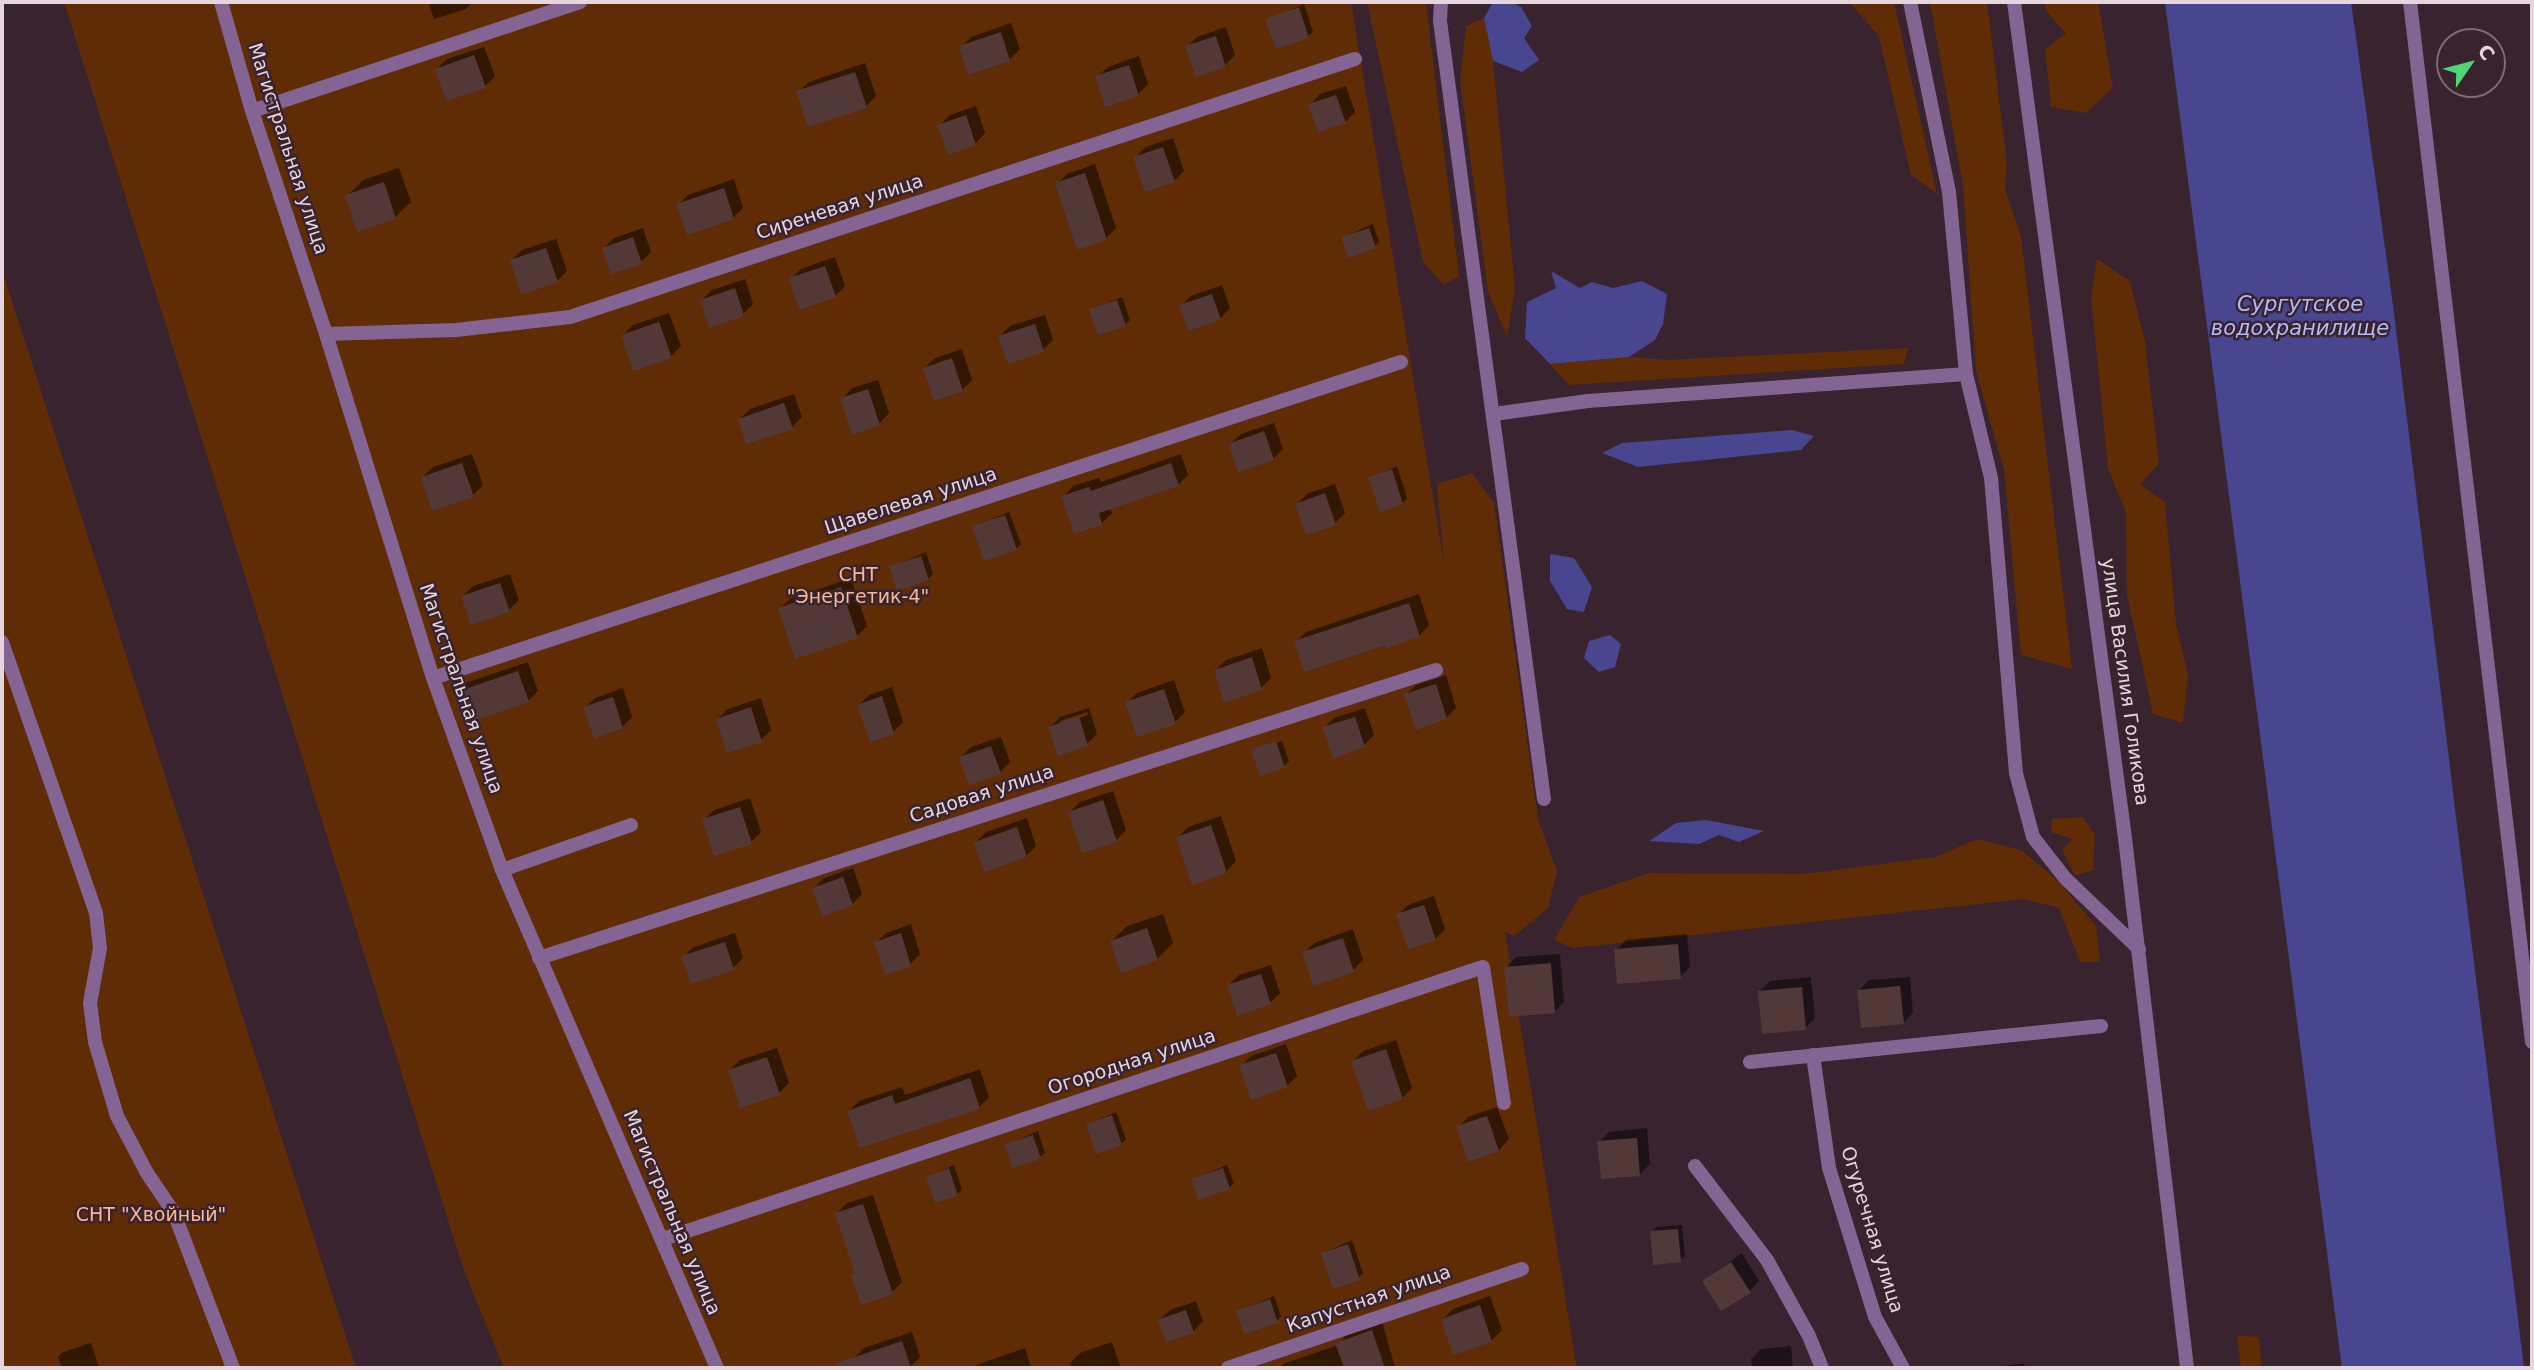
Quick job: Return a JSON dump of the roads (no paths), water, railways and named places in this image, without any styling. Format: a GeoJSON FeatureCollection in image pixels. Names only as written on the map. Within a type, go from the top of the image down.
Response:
{"type":"FeatureCollection","features":[{"type":"Feature","properties":{"kind":"street","name":"Магистральная улица"},"geometry":{"type":"LineString","coordinates":[[221,2],[252,111],[327,334],[433,678],[502,870],[717,1368]]}},
{"type":"Feature","properties":{"kind":"street"},"geometry":{"type":"LineString","coordinates":[[252,111],[580,2]]}},
{"type":"Feature","properties":{"kind":"street"},"geometry":{"type":"LineString","coordinates":[[1441,2],[1440,21],[1544,799]]}},
{"type":"Feature","properties":{"kind":"street"},"geometry":{"type":"LineString","coordinates":[[1910,2],[1949,192],[1966,374],[1991,478],[2016,773],[2032,837],[2064,877],[2139,949]]}},
{"type":"Feature","properties":{"kind":"street","name":"улица Василия Голикова"},"geometry":{"type":"LineString","coordinates":[[2014,2],[2139,949],[2187,1368]]}},
{"type":"Feature","properties":{"kind":"street"},"geometry":{"type":"LineString","coordinates":[[2410,2],[2532,1042]]}},
{"type":"Feature","properties":{"kind":"street","name":"Сиреневая улица"},"geometry":{"type":"LineString","coordinates":[[327,334],[456,330],[570,317],[1355,60]]}},
{"type":"Feature","properties":{"kind":"street","name":"Щавелевая улица"},"geometry":{"type":"LineString","coordinates":[[433,678],[1401,362]]}},
{"type":"Feature","properties":{"kind":"street"},"geometry":{"type":"LineString","coordinates":[[1494,414],[1588,401],[1966,374]]}},
{"type":"Feature","properties":{"kind":"street"},"geometry":{"type":"LineString","coordinates":[[2,642],[96,913],[100,948],[90,1003],[95,1042],[117,1116],[147,1173],[174,1213],[233,1368]]}},
{"type":"Feature","properties":{"kind":"street","name":"Садовая улица"},"geometry":{"type":"LineString","coordinates":[[539,958],[1436,670]]}},
{"type":"Feature","properties":{"kind":"street"},"geometry":{"type":"LineString","coordinates":[[502,870],[631,825]]}},
{"type":"Feature","properties":{"kind":"street","name":"Огородная улица"},"geometry":{"type":"LineString","coordinates":[[663,1239],[1483,967],[1504,1103]]}},
{"type":"Feature","properties":{"kind":"street"},"geometry":{"type":"LineString","coordinates":[[1750,1062],[2101,1026]]}},
{"type":"Feature","properties":{"kind":"street","name":"Огуречная улица"},"geometry":{"type":"LineString","coordinates":[[1813,1055],[1829,1168],[1875,1317],[1903,1368]]}},
{"type":"Feature","properties":{"kind":"street"},"geometry":{"type":"LineString","coordinates":[[1695,1166],[1767,1260],[1809,1336],[1822,1368]]}},
{"type":"Feature","properties":{"kind":"street","name":"Капустная улица"},"geometry":{"type":"LineString","coordinates":[[1228,1368],[1522,1269]]}},
{"type":"Feature","properties":{"kind":"water"},"geometry":{"type":"Polygon","coordinates":[[[1493,2],[1510,2],[1521,7],[1532,26],[1524,38],[1539,60],[1522,72],[1493,61],[1484,18],[1493,2]]]}},
{"type":"Feature","properties":{"kind":"water","name":"Сургутское водохранилище"},"geometry":{"type":"Polygon","coordinates":[[[2165,2],[2351,2],[2393,305],[2524,1368],[2342,1368],[2165,2]]]}},
{"type":"Feature","properties":{"kind":"water"},"geometry":{"type":"Polygon","coordinates":[[[1551,271],[1580,288],[1592,282],[1613,288],[1642,281],[1667,294],[1663,324],[1655,340],[1629,357],[1550,364],[1525,338],[1527,302],[1556,288],[1551,271]]]}},
{"type":"Feature","properties":{"kind":"water"},"geometry":{"type":"Polygon","coordinates":[[[1792,430],[1814,436],[1801,450],[1638,467],[1602,453],[1622,443],[1792,430]]]}},
{"type":"Feature","properties":{"kind":"water"},"geometry":{"type":"Polygon","coordinates":[[[1550,554],[1574,558],[1592,587],[1584,612],[1567,609],[1550,581],[1550,554]]]}},
{"type":"Feature","properties":{"kind":"water"},"geometry":{"type":"Polygon","coordinates":[[[1610,635],[1621,644],[1615,667],[1599,672],[1584,658],[1589,641],[1610,635]]]}},
{"type":"Feature","properties":{"kind":"water"},"geometry":{"type":"Polygon","coordinates":[[[1706,820],[1764,831],[1739,842],[1719,835],[1699,844],[1649,841],[1676,823],[1706,820]]]}},
{"type":"Feature","properties":{"kind":"park label","name":"СНТ \"Энергетик-4\""},"geometry":{"type":"Point","coordinates":[858,587]}},
{"type":"Feature","properties":{"kind":"park label","name":"СНТ \"Хвойный\""},"geometry":{"type":"Point","coordinates":[151,1216]}}]}
